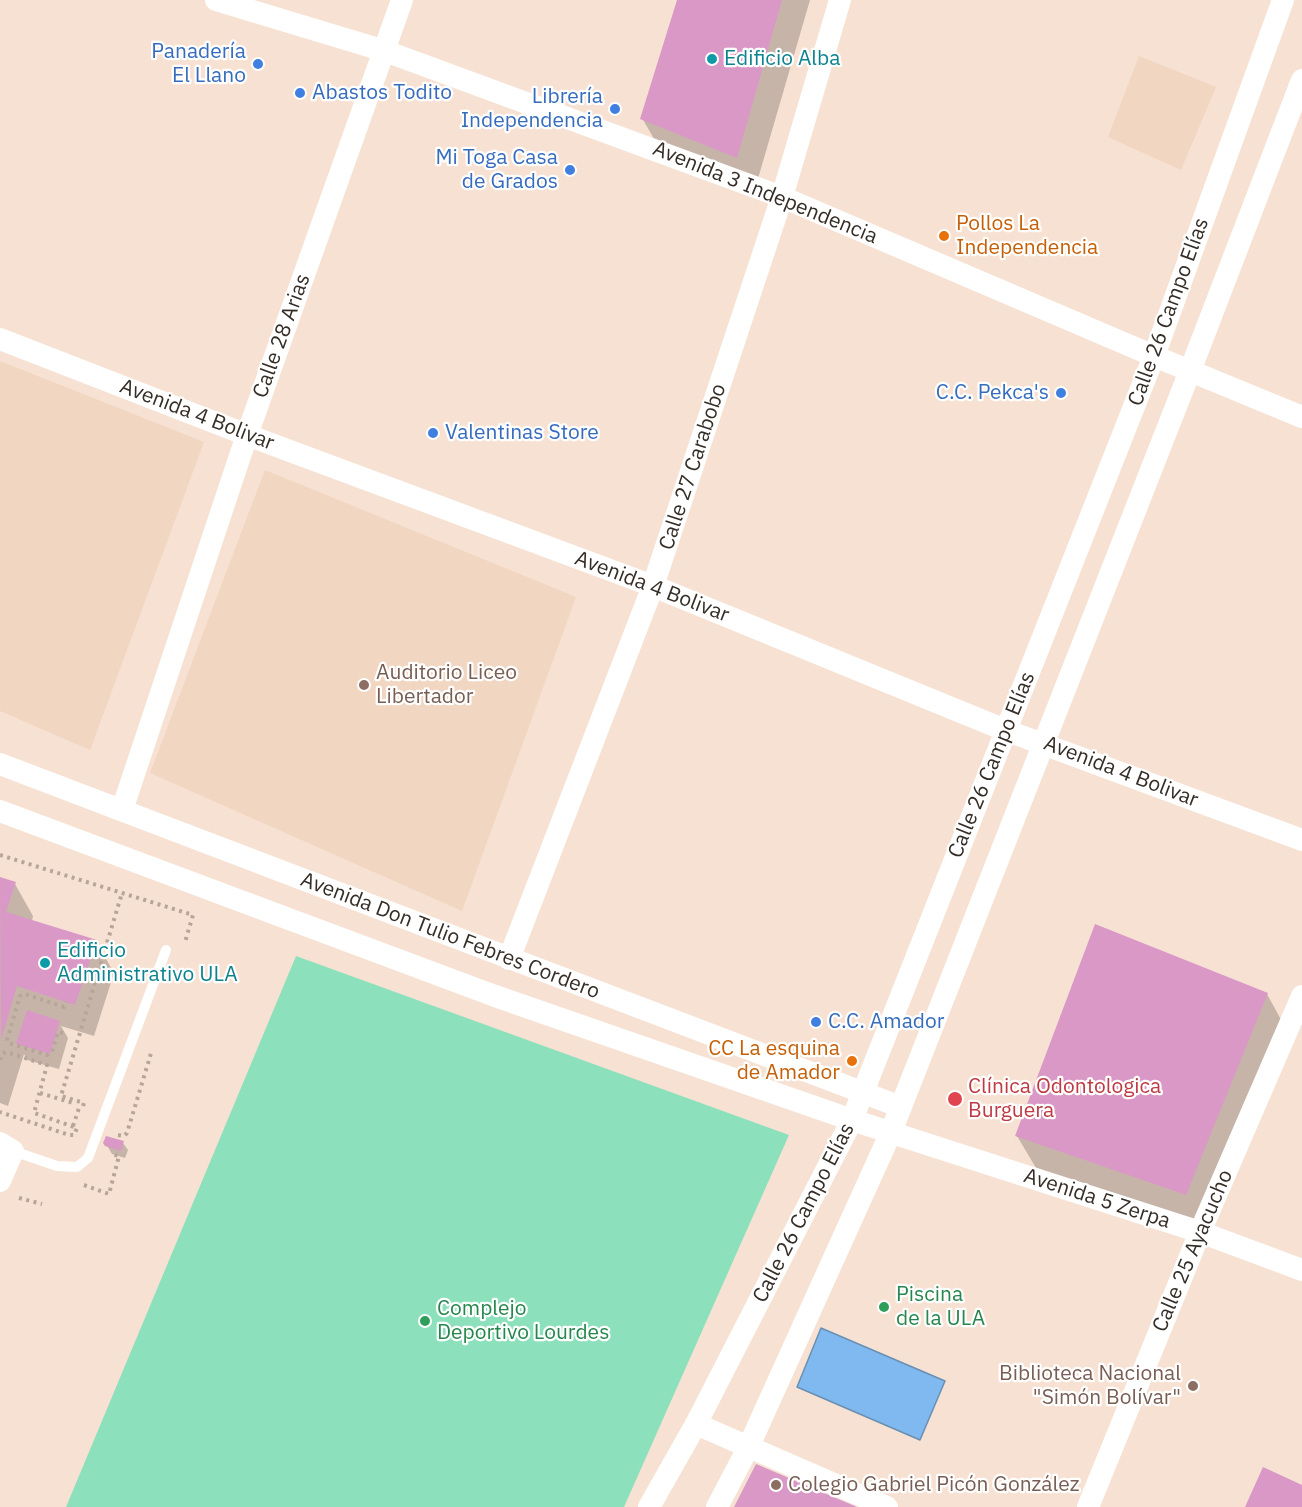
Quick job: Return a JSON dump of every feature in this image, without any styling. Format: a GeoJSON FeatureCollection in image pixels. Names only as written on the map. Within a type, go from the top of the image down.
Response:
{"type":"FeatureCollection","features":[{"type":"Feature","properties":{"kind":"street","name":"Avenida 3 Independencia"},"geometry":{"type":"LineString","coordinates":[[216,0],[386,51],[782,197],[1302,417]]}},
{"type":"Feature","properties":{"kind":"street","name":"Calle 28 Arias"},"geometry":{"type":"LineString","coordinates":[[122,810],[247,435],[386,51],[402,0]]}},
{"type":"Feature","properties":{"kind":"street","name":"Calle 27 Carabobo"},"geometry":{"type":"LineString","coordinates":[[509,959],[653,586],[782,197],[840,0]]}},
{"type":"Feature","properties":{"kind":"street","name":"Calle 26 Campo Elías"},"geometry":{"type":"LineString","coordinates":[[649,1507],[696,1424],[852,1120],[1154,356],[1283,0]]}},
{"type":"Feature","properties":{"kind":"street","name":"Calle 26 Campo Elías"},"geometry":{"type":"LineString","coordinates":[[717,1507],[748,1448],[891,1132],[1302,80]]}},
{"type":"Feature","properties":{"kind":"street","name":"Avenida 4 Bolivar"},"geometry":{"type":"LineString","coordinates":[[0,339],[247,435],[653,586],[1005,730],[1302,840]]}},
{"type":"Feature","properties":{"kind":"street","name":"Avenida Don Tulio Febres Cordero"},"geometry":{"type":"LineString","coordinates":[[0,764],[901,1107]]}},
{"type":"Feature","properties":{"kind":"street","name":"Avenida Don Tulio Febres Cordero"},"geometry":{"type":"LineString","coordinates":[[0,811],[495,996],[891,1132]]}},
{"type":"Feature","properties":{"kind":"street","name":"Calle 25 Ayacucho"},"geometry":{"type":"LineString","coordinates":[[1088,1507],[1200,1232],[1302,996]]}},
{"type":"Feature","properties":{"kind":"street","name":"Avenida 5 Zerpa"},"geometry":{"type":"LineString","coordinates":[[891,1132],[1200,1232],[1302,1270]]}},
{"type":"Feature","properties":{"kind":"street"},"geometry":{"type":"LineString","coordinates":[[0,1181],[6,1147]]}},
{"type":"Feature","properties":{"kind":"street"},"geometry":{"type":"LineString","coordinates":[[696,1424],[887,1507]]}},
{"type":"Feature","properties":{"kind":"lane"},"geometry":{"type":"LineString","coordinates":[[6,1147],[57,1166],[77,1167],[88,1158],[166,950]]}},
{"type":"Feature","properties":{"kind":"path"},"geometry":{"type":"LineString","coordinates":[[0,855],[193,915],[183,950]]}},
{"type":"Feature","properties":{"kind":"path"},"geometry":{"type":"LineString","coordinates":[[40,1093],[83,1106],[84,1103],[61,1096],[122,893]]}},
{"type":"Feature","properties":{"kind":"path"},"geometry":{"type":"LineString","coordinates":[[63,1034],[58,1032],[52,1052],[47,1055],[9,1043],[7,1040],[20,996],[24,994],[64,1007],[66,1002]]}},
{"type":"Feature","properties":{"kind":"path"},"geometry":{"type":"LineString","coordinates":[[115,1134],[123,1136],[127,1133],[155,1041]]}},
{"type":"Feature","properties":{"kind":"path"},"geometry":{"type":"LineString","coordinates":[[0,1060],[2,1054],[6,1052],[46,1064],[34,1113],[77,1128],[75,1133],[69,1135],[0,1113]]}},
{"type":"Feature","properties":{"kind":"path"},"geometry":{"type":"LineString","coordinates":[[73,1126],[80,1105]]}},
{"type":"Feature","properties":{"kind":"path"},"geometry":{"type":"LineString","coordinates":[[75,1182],[109,1194],[119,1156],[106,1152]]}},
{"type":"Feature","properties":{"kind":"path"},"geometry":{"type":"LineString","coordinates":[[19,1197],[42,1204]]}},
{"type":"Feature","properties":{"kind":"shaded area"},"geometry":{"type":"Polygon","coordinates":[[[1139,56],[1216,87],[1181,170],[1108,137],[1139,56]]]}},
{"type":"Feature","properties":{"kind":"shaded area"},"geometry":{"type":"Polygon","coordinates":[[[0,361],[204,442],[90,750],[0,711],[0,361]]]}},
{"type":"Feature","properties":{"kind":"shaded area","name":"Auditorio Liceo Libertador"},"geometry":{"type":"Polygon","coordinates":[[[265,470],[576,597],[462,911],[150,773],[265,470]]]}},
{"type":"Feature","properties":{"kind":"green space","name":"Complejo Deportivo Lourdes"},"geometry":{"type":"Polygon","coordinates":[[[296,956],[789,1135],[624,1507],[66,1507],[296,956]]]}},
{"type":"Feature","properties":{"kind":"water"},"geometry":{"type":"Polygon","coordinates":[[[821,1328],[945,1381],[920,1440],[797,1387],[821,1328]]]}},
{"type":"Feature","properties":{"kind":"building","name":"Edificio Alba"},"geometry":{"type":"Polygon","coordinates":[[[677,0],[782,0],[737,158],[640,119],[677,0]]]}},
{"type":"Feature","properties":{"kind":"building","name":"Edificio Administrativo ULA"},"geometry":{"type":"Polygon","coordinates":[[[0,877],[16,882],[6,912],[97,940],[75,1005],[17,986],[1,1040],[0,877]]]}},
{"type":"Feature","properties":{"kind":"building"},"geometry":{"type":"Polygon","coordinates":[[[1095,924],[1268,993],[1186,1195],[1015,1136],[1095,924]]]}},
{"type":"Feature","properties":{"kind":"building"},"geometry":{"type":"Polygon","coordinates":[[[27,1010],[60,1021],[50,1054],[16,1044],[27,1010]]]}},
{"type":"Feature","properties":{"kind":"building"},"geometry":{"type":"Polygon","coordinates":[[[106,1136],[124,1141],[121,1151],[105,1146],[103,1143],[106,1136]]]}},
{"type":"Feature","properties":{"kind":"building","name":"Colegio Gabriel Picón González"},"geometry":{"type":"Polygon","coordinates":[[[756,1464],[857,1507],[734,1507],[756,1464]]]}},
{"type":"Feature","properties":{"kind":"building"},"geometry":{"type":"Polygon","coordinates":[[[1263,1467],[1302,1485],[1302,1507],[1245,1507],[1263,1467]]]}},
{"type":"Feature","properties":{"kind":"place","name":"Edificio Alba"},"geometry":{"type":"Point","coordinates":[712,59]}},
{"type":"Feature","properties":{"kind":"place","name":"Panadería El Llano"},"geometry":{"type":"Point","coordinates":[258,64]}},
{"type":"Feature","properties":{"kind":"place","name":"Abastos Todito"},"geometry":{"type":"Point","coordinates":[300,93]}},
{"type":"Feature","properties":{"kind":"place","name":"Librería Independencia"},"geometry":{"type":"Point","coordinates":[615,109]}},
{"type":"Feature","properties":{"kind":"place","name":"Mi Toga Casa de Grados"},"geometry":{"type":"Point","coordinates":[570,170]}},
{"type":"Feature","properties":{"kind":"place","name":"Pollos La Independencia"},"geometry":{"type":"Point","coordinates":[944,236]}},
{"type":"Feature","properties":{"kind":"place","name":"C.C. Pekca's"},"geometry":{"type":"Point","coordinates":[1061,393]}},
{"type":"Feature","properties":{"kind":"place","name":"Valentinas Store"},"geometry":{"type":"Point","coordinates":[433,433]}},
{"type":"Feature","properties":{"kind":"place","name":"Auditorio Liceo Libertador"},"geometry":{"type":"Point","coordinates":[364,685]}},
{"type":"Feature","properties":{"kind":"place","name":"Edificio Administrativo ULA"},"geometry":{"type":"Point","coordinates":[45,963]}},
{"type":"Feature","properties":{"kind":"place","name":"C.C. Amador"},"geometry":{"type":"Point","coordinates":[816,1022]}},
{"type":"Feature","properties":{"kind":"place","name":"CC La esquina de Amador"},"geometry":{"type":"Point","coordinates":[852,1061]}},
{"type":"Feature","properties":{"kind":"place","name":"Clínica Odontologica Burguera"},"geometry":{"type":"Point","coordinates":[955,1099]}},
{"type":"Feature","properties":{"kind":"place","name":"Piscina de la ULA"},"geometry":{"type":"Point","coordinates":[884,1307]}},
{"type":"Feature","properties":{"kind":"place","name":"Complejo Deportivo Lourdes"},"geometry":{"type":"Point","coordinates":[425,1321]}},
{"type":"Feature","properties":{"kind":"place","name":"Biblioteca Nacional \"Simón Bolívar\""},"geometry":{"type":"Point","coordinates":[1193,1386]}},
{"type":"Feature","properties":{"kind":"place","name":"Colegio Gabriel Picón González"},"geometry":{"type":"Point","coordinates":[776,1485]}}]}
